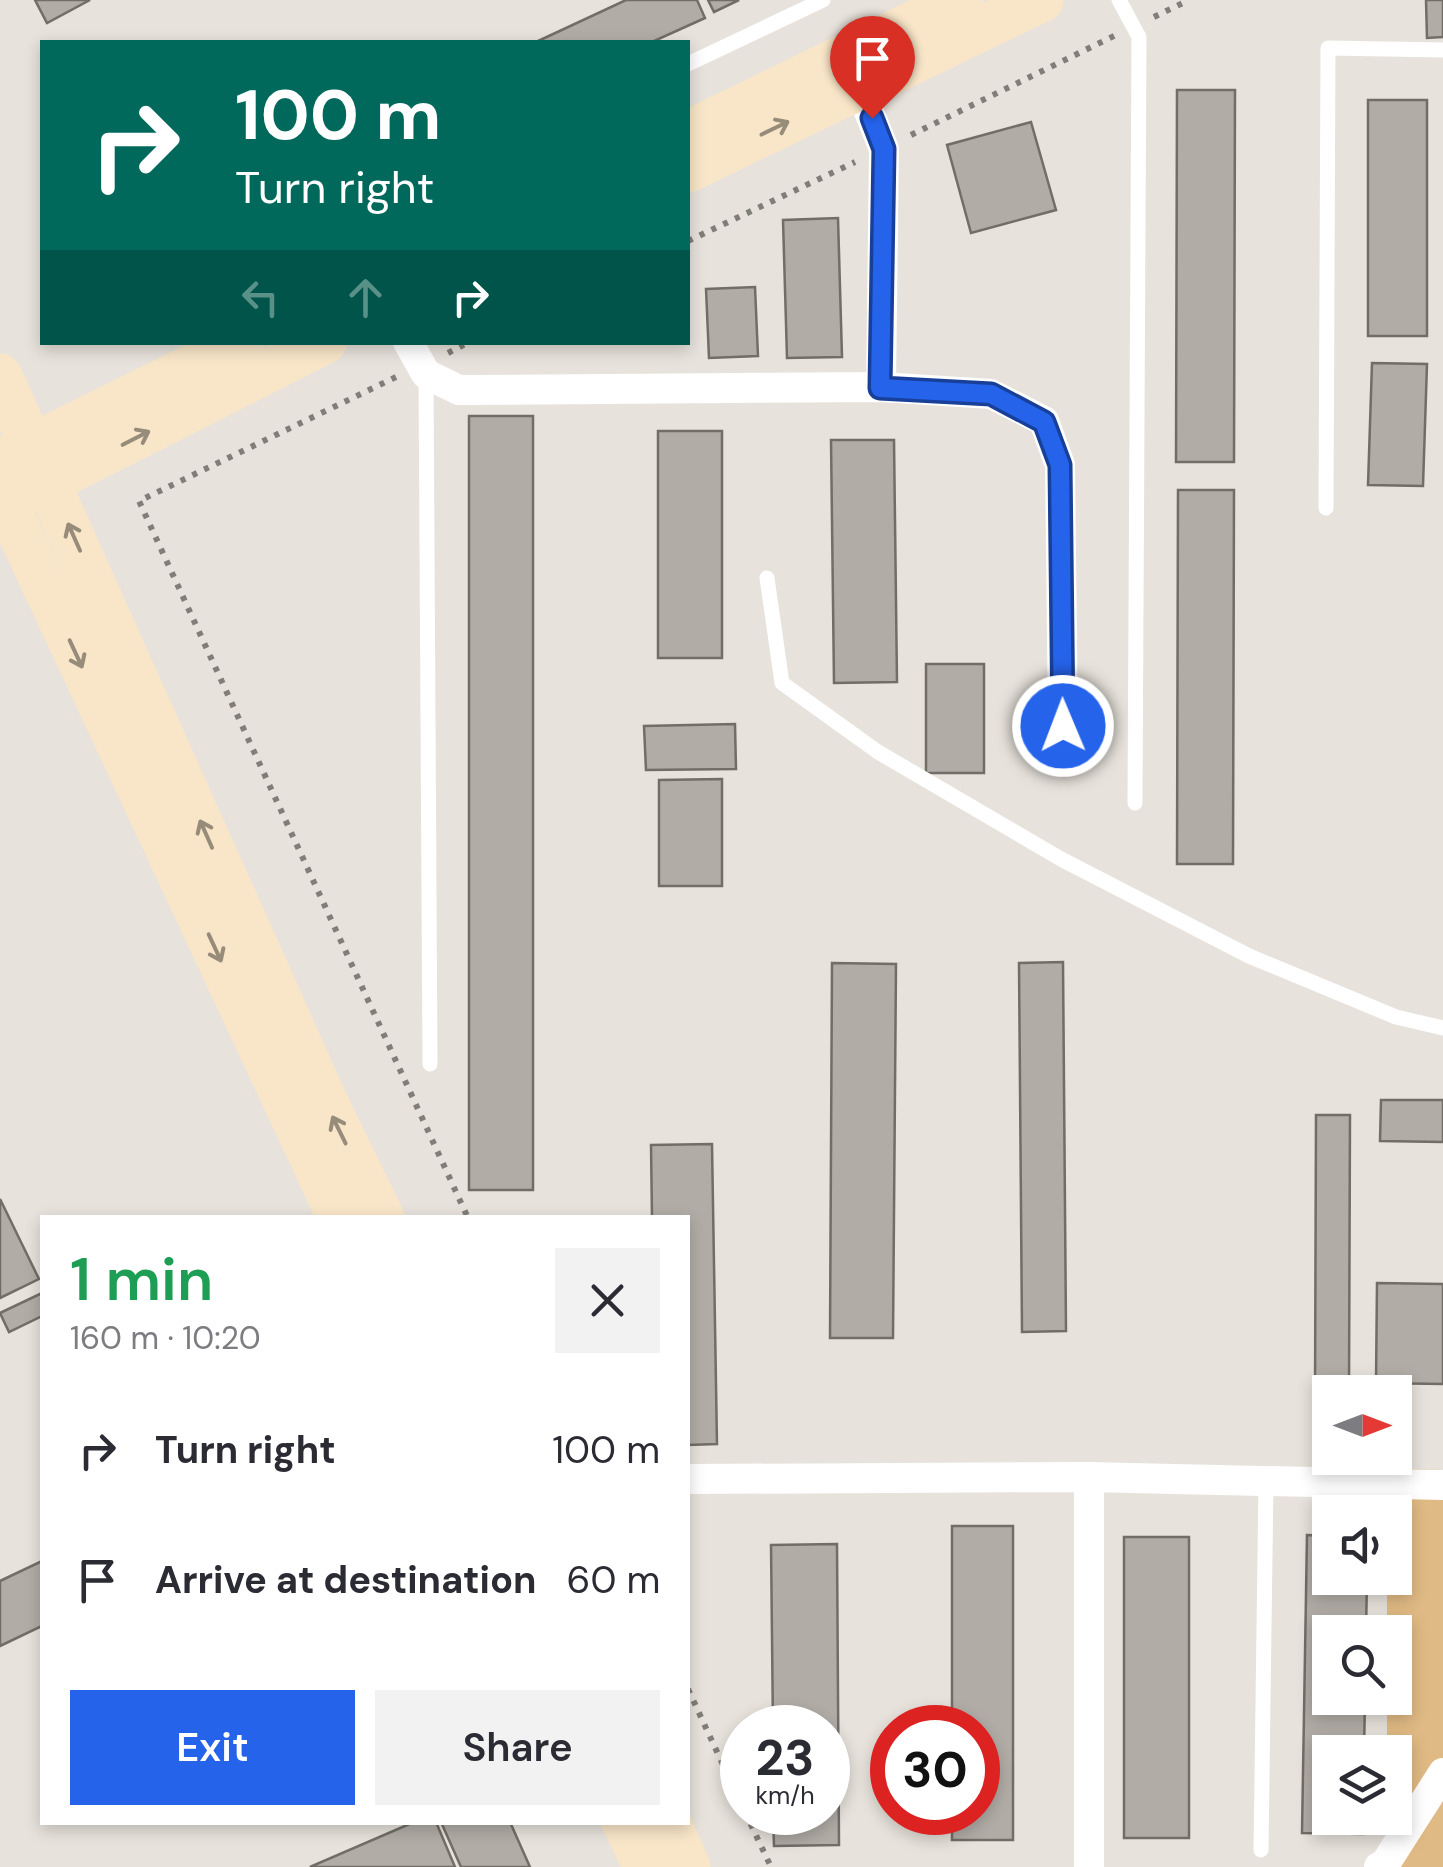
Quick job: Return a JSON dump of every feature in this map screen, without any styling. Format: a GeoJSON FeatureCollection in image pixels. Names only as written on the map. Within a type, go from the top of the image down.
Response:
{"type":"FeatureCollection","features":[{"type":"Feature","properties":{"kind":"main road"},"geometry":{"type":"LineString","coordinates":[[690,131],[961,0]]}},
{"type":"Feature","properties":{"kind":"main road"},"geometry":{"type":"LineString","coordinates":[[690,169],[1041,0]]}},
{"type":"Feature","properties":{"kind":"main road"},"geometry":{"type":"LineString","coordinates":[[14,481],[176,366],[234,345]]}},
{"type":"Feature","properties":{"kind":"main road"},"geometry":{"type":"LineString","coordinates":[[14,481],[317,345]]}},
{"type":"Feature","properties":{"kind":"main road"},"geometry":{"type":"LineString","coordinates":[[0,376],[14,481],[339,1215]]}},
{"type":"Feature","properties":{"kind":"main road"},"geometry":{"type":"LineString","coordinates":[[14,481],[381,1215]]}},
{"type":"Feature","properties":{"kind":"main road"},"geometry":{"type":"LineString","coordinates":[[625,1825],[646,1867]]}},
{"type":"Feature","properties":{"kind":"main road"},"geometry":{"type":"LineString","coordinates":[[669,1825],[688,1867]]}},
{"type":"Feature","properties":{"kind":"street"},"geometry":{"type":"LineString","coordinates":[[859,87],[884,149],[880,388]]}},
{"type":"Feature","properties":{"kind":"street"},"geometry":{"type":"LineString","coordinates":[[418,361],[458,390],[880,388],[991,394],[1044,422],[1060,465],[1063,726]]}},
{"type":"Feature","properties":{"kind":"street"},"geometry":{"type":"LineString","coordinates":[[690,1479],[1090,1477],[1443,1485]]}},
{"type":"Feature","properties":{"kind":"street"},"geometry":{"type":"LineString","coordinates":[[1090,1477],[1090,1867]]}},
{"type":"Feature","properties":{"kind":"street"},"geometry":{"type":"LineString","coordinates":[[1379,1867],[1386,1864],[1443,1773]]}},
{"type":"Feature","properties":{"kind":"lane"},"geometry":{"type":"LineString","coordinates":[[690,63],[823,0]]}},
{"type":"Feature","properties":{"kind":"lane"},"geometry":{"type":"LineString","coordinates":[[1119,0],[1139,37],[1136,804]]}},
{"type":"Feature","properties":{"kind":"lane"},"geometry":{"type":"LineString","coordinates":[[1326,508],[1328,48],[1443,50]]}},
{"type":"Feature","properties":{"kind":"lane"},"geometry":{"type":"LineString","coordinates":[[418,361],[430,1064]]}},
{"type":"Feature","properties":{"kind":"lane"},"geometry":{"type":"LineString","coordinates":[[767,578],[782,683],[878,752],[1061,859],[1249,956],[1396,1016],[1443,1028]]}},
{"type":"Feature","properties":{"kind":"lane"},"geometry":{"type":"LineString","coordinates":[[1262,1850],[1266,1481]]}},
{"type":"Feature","properties":{"kind":"path"},"geometry":{"type":"LineString","coordinates":[[690,239],[1189,0]]}},
{"type":"Feature","properties":{"kind":"path"},"geometry":{"type":"LineString","coordinates":[[461,345],[418,361],[138,502],[467,1215]]}},
{"type":"Feature","properties":{"kind":"path"},"geometry":{"type":"LineString","coordinates":[[690,1693],[720,1758]]}},
{"type":"Feature","properties":{"kind":"path"},"geometry":{"type":"LineString","coordinates":[[756,1835],[771,1867]]}},
{"type":"Feature","properties":{"kind":"shaded area"},"geometry":{"type":"Polygon","coordinates":[[[1412,1469],[1443,1470],[1443,1867],[1387,1867],[1387,1835],[1412,1835],[1412,1735],[1387,1735],[1387,1715],[1412,1715],[1412,1615],[1387,1615],[1387,1595],[1412,1595],[1412,1495],[1387,1495],[1387,1475],[1412,1475],[1412,1469]]]}},
{"type":"Feature","properties":{"kind":"building"},"geometry":{"type":"Polygon","coordinates":[[[35,0],[90,0],[47,23],[35,0]]]}},
{"type":"Feature","properties":{"kind":"building"},"geometry":{"type":"Polygon","coordinates":[[[626,0],[697,0],[705,18],[656,40],[540,40],[626,0]]]}},
{"type":"Feature","properties":{"kind":"building"},"geometry":{"type":"Polygon","coordinates":[[[708,0],[739,0],[714,12],[708,0]]]}},
{"type":"Feature","properties":{"kind":"building"},"geometry":{"type":"Polygon","coordinates":[[[1426,0],[1443,0],[1443,37],[1427,38],[1426,0]]]}},
{"type":"Feature","properties":{"kind":"building"},"geometry":{"type":"Polygon","coordinates":[[[1177,90],[1235,90],[1234,462],[1176,462],[1177,90]]]}},
{"type":"Feature","properties":{"kind":"building"},"geometry":{"type":"Polygon","coordinates":[[[1368,100],[1427,100],[1427,336],[1368,336],[1368,100]]]}},
{"type":"Feature","properties":{"kind":"building"},"geometry":{"type":"Polygon","coordinates":[[[1031,122],[1056,210],[971,233],[947,145],[1031,122]]]}},
{"type":"Feature","properties":{"kind":"building"},"geometry":{"type":"Polygon","coordinates":[[[838,218],[842,357],[787,358],[783,220],[838,218]]]}},
{"type":"Feature","properties":{"kind":"building"},"geometry":{"type":"Polygon","coordinates":[[[755,287],[758,356],[709,358],[706,289],[755,287]]]}},
{"type":"Feature","properties":{"kind":"building"},"geometry":{"type":"Polygon","coordinates":[[[1372,363],[1427,364],[1423,486],[1368,485],[1372,363]]]}},
{"type":"Feature","properties":{"kind":"building"},"geometry":{"type":"Polygon","coordinates":[[[469,416],[533,416],[533,1190],[469,1190],[469,416]]]}},
{"type":"Feature","properties":{"kind":"building"},"geometry":{"type":"Polygon","coordinates":[[[658,431],[722,431],[722,658],[658,658],[658,431]]]}},
{"type":"Feature","properties":{"kind":"building"},"geometry":{"type":"Polygon","coordinates":[[[831,440],[894,440],[897,682],[834,683],[831,440]]]}},
{"type":"Feature","properties":{"kind":"building"},"geometry":{"type":"Polygon","coordinates":[[[1178,490],[1234,490],[1233,864],[1177,864],[1178,490]]]}},
{"type":"Feature","properties":{"kind":"building"},"geometry":{"type":"Polygon","coordinates":[[[926,664],[984,664],[984,773],[926,773],[926,664]]]}},
{"type":"Feature","properties":{"kind":"building"},"geometry":{"type":"Polygon","coordinates":[[[735,724],[736,769],[646,770],[644,726],[735,724]]]}},
{"type":"Feature","properties":{"kind":"building"},"geometry":{"type":"Polygon","coordinates":[[[722,779],[722,886],[659,886],[659,780],[722,779]]]}},
{"type":"Feature","properties":{"kind":"building"},"geometry":{"type":"Polygon","coordinates":[[[1063,962],[1066,1331],[1022,1332],[1019,963],[1063,962]]]}},
{"type":"Feature","properties":{"kind":"building"},"geometry":{"type":"Polygon","coordinates":[[[832,963],[896,964],[893,1338],[830,1338],[832,963]]]}},
{"type":"Feature","properties":{"kind":"building"},"geometry":{"type":"Polygon","coordinates":[[[1381,1100],[1443,1100],[1443,1142],[1380,1141],[1381,1100]]]}},
{"type":"Feature","properties":{"kind":"building"},"geometry":{"type":"Polygon","coordinates":[[[1316,1115],[1350,1115],[1349,1375],[1315,1375],[1316,1115]]]}},
{"type":"Feature","properties":{"kind":"building"},"geometry":{"type":"Polygon","coordinates":[[[712,1144],[717,1444],[690,1445],[690,1215],[652,1215],[651,1145],[712,1144]]]}},
{"type":"Feature","properties":{"kind":"building"},"geometry":{"type":"Polygon","coordinates":[[[0,1199],[39,1279],[0,1298],[0,1199]]]}},
{"type":"Feature","properties":{"kind":"building"},"geometry":{"type":"Polygon","coordinates":[[[1377,1283],[1443,1284],[1443,1384],[1412,1384],[1412,1375],[1376,1375],[1377,1283]]]}},
{"type":"Feature","properties":{"kind":"building"},"geometry":{"type":"Polygon","coordinates":[[[40,1294],[40,1317],[9,1332],[0,1313],[40,1294]]]}},
{"type":"Feature","properties":{"kind":"building"},"geometry":{"type":"Polygon","coordinates":[[[952,1526],[1013,1526],[1013,1840],[952,1840],[952,1835],[1000,1835],[1000,1705],[952,1705],[952,1526]]]}},
{"type":"Feature","properties":{"kind":"building"},"geometry":{"type":"Polygon","coordinates":[[[1307,1535],[1312,1535],[1312,1595],[1367,1595],[1366,1615],[1312,1615],[1312,1715],[1365,1715],[1364,1735],[1312,1735],[1312,1833],[1302,1833],[1307,1535]]]}},
{"type":"Feature","properties":{"kind":"building"},"geometry":{"type":"Polygon","coordinates":[[[1124,1537],[1189,1537],[1189,1838],[1124,1838],[1124,1537]]]}},
{"type":"Feature","properties":{"kind":"building"},"geometry":{"type":"Polygon","coordinates":[[[837,1544],[838,1705],[773,1705],[771,1545],[837,1544]]]}},
{"type":"Feature","properties":{"kind":"building"},"geometry":{"type":"Polygon","coordinates":[[[40,1562],[40,1627],[0,1646],[0,1581],[40,1562]]]}},
{"type":"Feature","properties":{"kind":"building"},"geometry":{"type":"Polygon","coordinates":[[[407,1825],[437,1825],[455,1867],[310,1867],[407,1825]]]}},
{"type":"Feature","properties":{"kind":"building"},"geometry":{"type":"Polygon","coordinates":[[[442,1825],[511,1825],[530,1867],[461,1867],[442,1825]]]}},
{"type":"Feature","properties":{"kind":"building"},"geometry":{"type":"Polygon","coordinates":[[[774,1835],[839,1835],[839,1845],[774,1846],[774,1835]]]}},
{"type":"Feature","properties":{"kind":"route"},"geometry":{"type":"LineString","coordinates":[[872,118],[884,149],[880,388],[991,394],[1044,422],[1060,465],[1063,726]]}}]}
